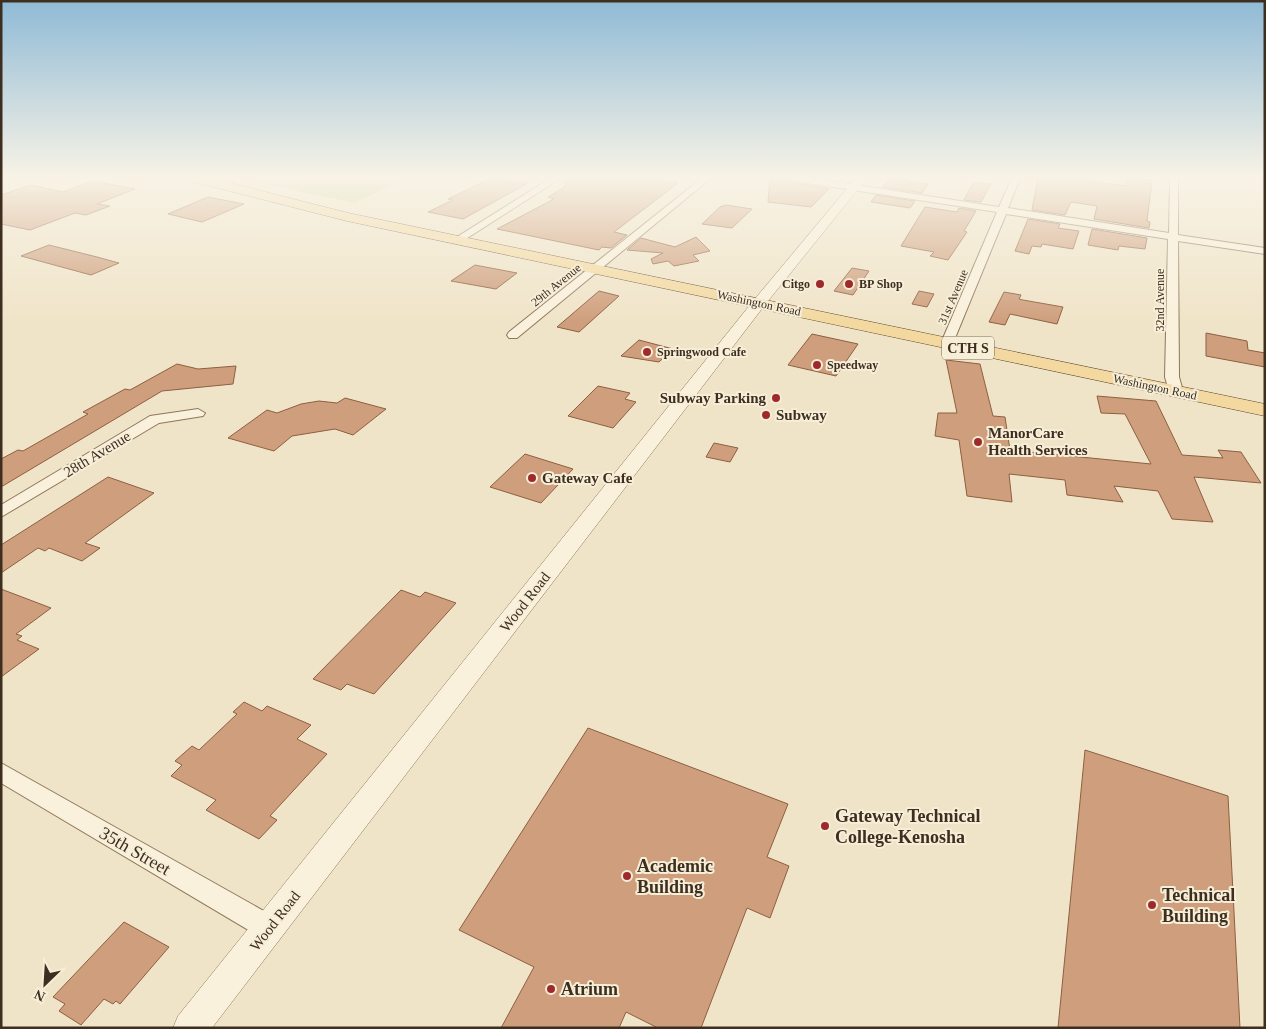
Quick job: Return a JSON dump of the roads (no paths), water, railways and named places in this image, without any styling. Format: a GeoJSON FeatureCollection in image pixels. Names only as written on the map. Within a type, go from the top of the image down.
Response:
{"type":"FeatureCollection","features":[{"type":"Feature","properties":{"kind":"main road","name":"Washington Road"},"geometry":{"type":"LineString","coordinates":[[413,226],[1174,384],[1265,396]]}},
{"type":"Feature","properties":{"kind":"main road","name":"Washington Road"},"geometry":{"type":"LineString","coordinates":[[1174,384],[1265,410]]}},
{"type":"Feature","properties":{"kind":"street"},"geometry":{"type":"LineString","coordinates":[[462,236],[478,226]]}},
{"type":"Feature","properties":{"kind":"street","name":"29th Avenue"},"geometry":{"type":"LineString","coordinates":[[513,335],[648,226]]}},
{"type":"Feature","properties":{"kind":"street","name":"Wood Road"},"geometry":{"type":"LineString","coordinates":[[190,1028],[763,299],[823,226]]}},
{"type":"Feature","properties":{"kind":"street","name":"31st Avenue"},"geometry":{"type":"LineString","coordinates":[[949,338],[996,226]]}},
{"type":"Feature","properties":{"kind":"street"},"geometry":{"type":"LineString","coordinates":[[1098,226],[1265,251]]}},
{"type":"Feature","properties":{"kind":"street","name":"32nd Avenue"},"geometry":{"type":"LineString","coordinates":[[1174,226],[1174,384]]}},
{"type":"Feature","properties":{"kind":"street","name":"28th Avenue"},"geometry":{"type":"LineString","coordinates":[[1,512],[155,419],[198,412]]}},
{"type":"Feature","properties":{"kind":"street","name":"35th Street"},"geometry":{"type":"LineString","coordinates":[[1,772],[269,928]]}},
{"type":"Feature","properties":{"kind":"place","name":"Citgo"},"geometry":{"type":"Point","coordinates":[820,284]}},
{"type":"Feature","properties":{"kind":"place","name":"BP Shop"},"geometry":{"type":"Point","coordinates":[849,284]}},
{"type":"Feature","properties":{"kind":"place","name":"Springwood Cafe"},"geometry":{"type":"Point","coordinates":[647,352]}},
{"type":"Feature","properties":{"kind":"place","name":"Speedway"},"geometry":{"type":"Point","coordinates":[817,365]}},
{"type":"Feature","properties":{"kind":"place","name":"Subway Parking"},"geometry":{"type":"Point","coordinates":[776,398]}},
{"type":"Feature","properties":{"kind":"place","name":"Subway"},"geometry":{"type":"Point","coordinates":[766,415]}},
{"type":"Feature","properties":{"kind":"place","name":"ManorCare Health Services"},"geometry":{"type":"Point","coordinates":[978,442]}},
{"type":"Feature","properties":{"kind":"place","name":"Gateway Cafe"},"geometry":{"type":"Point","coordinates":[532,478]}},
{"type":"Feature","properties":{"kind":"place","name":"Gateway Technical College-Kenosha"},"geometry":{"type":"Point","coordinates":[825,826]}},
{"type":"Feature","properties":{"kind":"place","name":"Academic Building"},"geometry":{"type":"Point","coordinates":[627,876]}},
{"type":"Feature","properties":{"kind":"place","name":"Technical Building"},"geometry":{"type":"Point","coordinates":[1152,905]}},
{"type":"Feature","properties":{"kind":"place","name":"Atrium"},"geometry":{"type":"Point","coordinates":[551,989]}}]}
